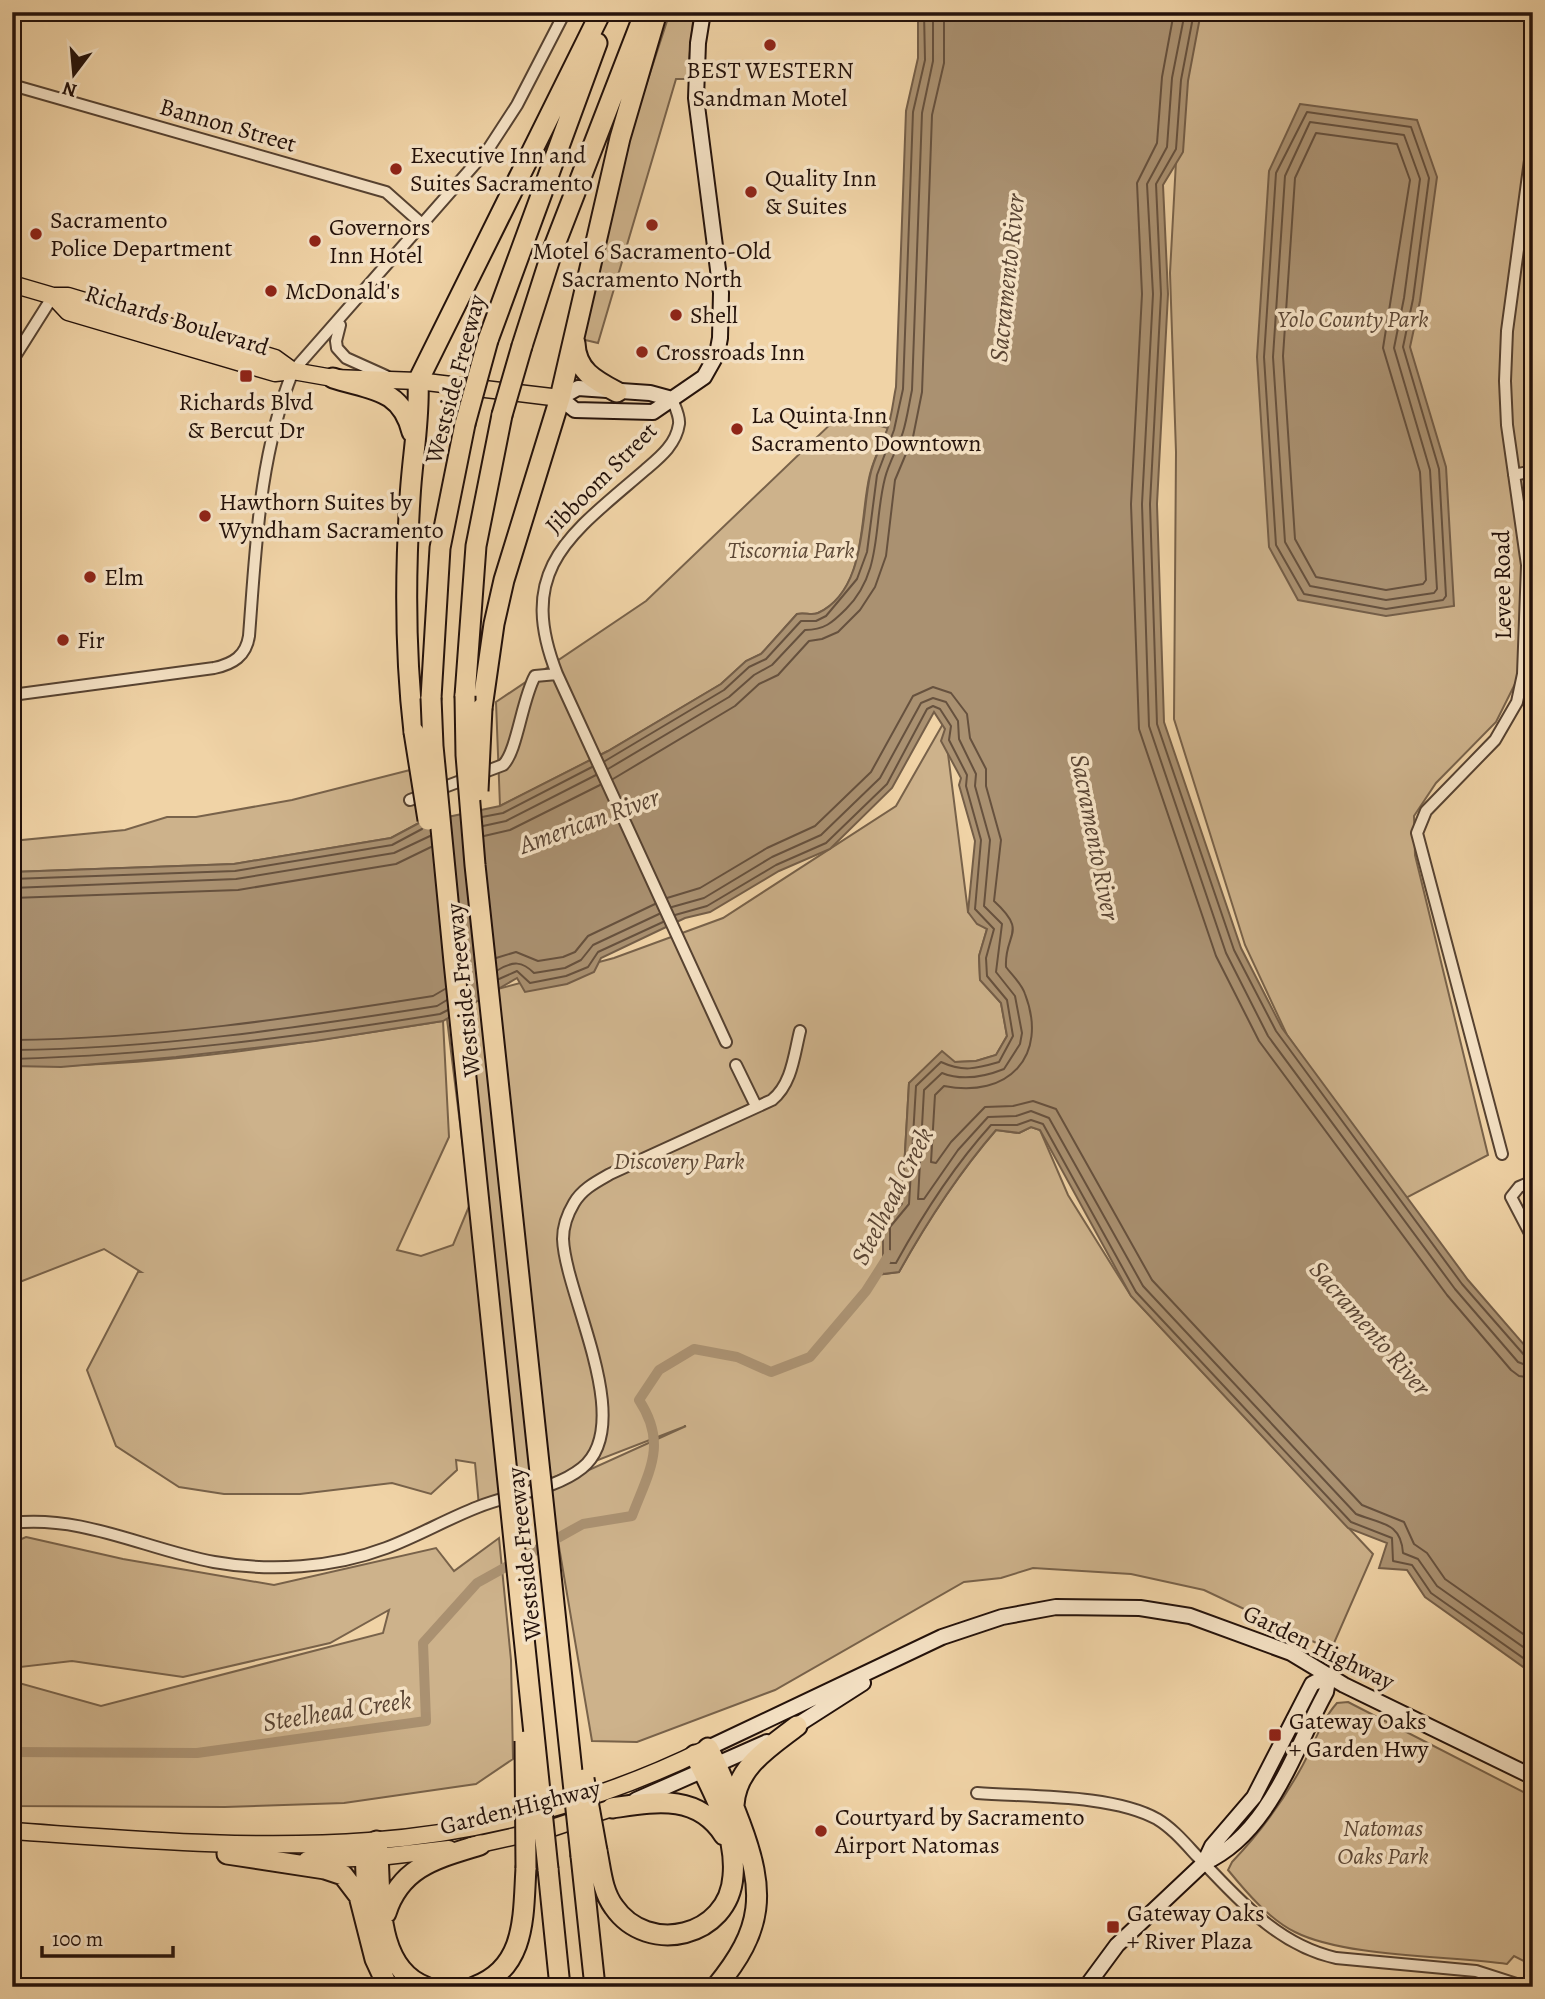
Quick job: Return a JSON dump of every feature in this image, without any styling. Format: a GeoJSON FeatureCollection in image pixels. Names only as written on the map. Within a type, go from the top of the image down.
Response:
{"type":"FeatureCollection","features":[{"type":"Feature","properties":{"kind":"highway"},"geometry":{"type":"LineString","coordinates":[[454,962],[414,732],[406,610],[414,439],[419,405],[418,381],[601,12]]}},
{"type":"Feature","properties":{"kind":"highway","name":"Westside Freeway"},"geometry":{"type":"LineString","coordinates":[[560,1987],[454,962],[433,746],[431,698],[440,548],[465,424],[488,340],[609,12]]}},
{"type":"Feature","properties":{"kind":"highway","name":"Westside Freeway"},"geometry":{"type":"LineString","coordinates":[[594,1987],[589,1853],[556,1627],[475,865],[464,696],[476,546],[502,415],[548,264],[646,12]]}},
{"type":"Feature","properties":{"kind":"highway"},"geometry":{"type":"LineString","coordinates":[[475,865],[482,708],[491,638],[504,580],[560,398],[620,138],[657,12]]}},
{"type":"Feature","properties":{"kind":"highway"},"geometry":{"type":"LineString","coordinates":[[575,330],[576,356],[584,372],[617,391]]}},
{"type":"Feature","properties":{"kind":"highway"},"geometry":{"type":"LineString","coordinates":[[333,378],[393,397],[401,403],[408,416],[414,439]]}},
{"type":"Feature","properties":{"kind":"highway"},"geometry":{"type":"LineString","coordinates":[[474,1987],[488,1981],[505,1966],[519,1944],[524,1923],[527,1656]]}},
{"type":"Feature","properties":{"kind":"highway"},"geometry":{"type":"LineString","coordinates":[[733,1806],[737,1785],[746,1769],[797,1726]]}},
{"type":"Feature","properties":{"kind":"highway"},"geometry":{"type":"LineString","coordinates":[[701,1751],[733,1806],[754,1863],[758,1903],[744,1950],[716,1987]]}},
{"type":"Feature","properties":{"kind":"highway"},"geometry":{"type":"LineString","coordinates":[[589,1853],[613,1906],[631,1924],[665,1936],[699,1929],[719,1914],[731,1889],[732,1855],[729,1830],[711,1769]]}},
{"type":"Feature","properties":{"kind":"highway"},"geometry":{"type":"LineString","coordinates":[[612,1808],[663,1801],[687,1805],[718,1827],[732,1855]]}},
{"type":"Feature","properties":{"kind":"highway"},"geometry":{"type":"LineString","coordinates":[[376,1923],[394,1892],[411,1872],[426,1862],[480,1845]]}},
{"type":"Feature","properties":{"kind":"highway"},"geometry":{"type":"LineString","coordinates":[[372,1849],[376,1959],[388,1987]]}},
{"type":"Feature","properties":{"kind":"highway"},"geometry":{"type":"LineString","coordinates":[[227,1854],[334,1871],[356,1889],[395,1964],[413,1981],[426,1987]]}},
{"type":"Feature","properties":{"kind":"main road","name":"Jibboom Street"},"geometry":{"type":"LineString","coordinates":[[672,399],[704,377],[717,354],[720,338],[721,293],[696,98],[698,43],[703,12]]}},
{"type":"Feature","properties":{"kind":"main road","name":"Richards Boulevard"},"geometry":{"type":"LineString","coordinates":[[12,284],[53,296],[68,312],[275,373],[293,371],[333,378],[418,381],[560,398],[575,410],[653,412],[672,399]]}},
{"type":"Feature","properties":{"kind":"main road","name":"Richards Boulevard"},"geometry":{"type":"LineString","coordinates":[[560,398],[578,388],[650,393],[672,399]]}},
{"type":"Feature","properties":{"kind":"main road","name":"Garden Highway"},"geometry":{"type":"LineString","coordinates":[[61,1834],[297,1860],[372,1849],[558,1806],[701,1751],[911,1652],[978,1624],[1033,1611],[1087,1606],[1140,1608],[1215,1623],[1269,1643],[1533,1777]]}},
{"type":"Feature","properties":{"kind":"main road","name":"Garden Highway"},"geometry":{"type":"LineString","coordinates":[[12,1831],[372,1849],[480,1845],[552,1828],[612,1808],[711,1769],[797,1726],[911,1652]]}},
{"type":"Feature","properties":{"kind":"main road"},"geometry":{"type":"LineString","coordinates":[[1086,1987],[1117,1945],[1203,1863],[1223,1854],[1269,1803],[1326,1692],[1329,1675]]}},
{"type":"Feature","properties":{"kind":"street"},"geometry":{"type":"LineString","coordinates":[[12,695],[214,668],[233,662],[243,654],[249,636],[264,464],[282,398],[293,371],[349,310],[374,276],[501,132],[565,12]]}},
{"type":"Feature","properties":{"kind":"street","name":"Bannon Street"},"geometry":{"type":"LineString","coordinates":[[12,85],[386,192],[422,224]]}},
{"type":"Feature","properties":{"kind":"street","name":"Levee Road"},"geometry":{"type":"LineString","coordinates":[[1502,1154],[1417,833],[1426,811],[1495,740],[1517,702],[1523,674],[1528,587],[1525,531],[1506,414],[1507,331],[1533,138]]}},
{"type":"Feature","properties":{"kind":"street"},"geometry":{"type":"LineString","coordinates":[[12,361],[53,296]]}},
{"type":"Feature","properties":{"kind":"street"},"geometry":{"type":"LineString","coordinates":[[349,310],[336,334],[337,348],[346,358],[392,379]]}},
{"type":"Feature","properties":{"kind":"street","name":"Jibboom Street"},"geometry":{"type":"LineString","coordinates":[[672,399],[679,421],[671,445],[580,526],[555,558],[549,571],[543,599],[542,626],[557,674],[726,1042]]}},
{"type":"Feature","properties":{"kind":"street"},"geometry":{"type":"LineString","coordinates":[[1514,475],[1533,471]]}},
{"type":"Feature","properties":{"kind":"street"},"geometry":{"type":"LineString","coordinates":[[410,800],[508,761],[531,683],[538,681],[543,675],[557,674]]}},
{"type":"Feature","properties":{"kind":"street"},"geometry":{"type":"LineString","coordinates":[[12,1523],[58,1521],[108,1531],[214,1562],[279,1568],[332,1563],[383,1549],[479,1506],[540,1489],[583,1467],[598,1444],[602,1400],[563,1239],[574,1203],[586,1188],[610,1174],[781,1093],[788,1079],[800,1031]]}},
{"type":"Feature","properties":{"kind":"street"},"geometry":{"type":"LineString","coordinates":[[736,1065],[756,1106]]}},
{"type":"Feature","properties":{"kind":"street"},"geometry":{"type":"LineString","coordinates":[[1533,1181],[1519,1186],[1511,1197],[1533,1239]]}},
{"type":"Feature","properties":{"kind":"street"},"geometry":{"type":"LineString","coordinates":[[977,1793],[1132,1807],[1168,1826],[1262,1922],[1314,1953],[1336,1958],[1476,1971],[1526,1987]]}},
{"type":"Feature","properties":{"kind":"green space"},"geometry":{"type":"Polygon","coordinates":[[[670,12],[694,12],[687,79],[676,79],[598,343],[581,339],[634,122],[670,12]]]}},
{"type":"Feature","properties":{"kind":"green space","name":"Yolo County Park"},"geometry":{"type":"Polygon","coordinates":[[[1184,12],[1533,12],[1533,666],[1523,668],[1496,722],[1436,783],[1414,816],[1415,855],[1488,1155],[1404,1199],[1287,1035],[1245,945],[1174,719],[1176,452],[1170,273],[1184,12]]]}},
{"type":"Feature","properties":{"kind":"green space","name":"Tiscornia Park"},"geometry":{"type":"Polygon","coordinates":[[[840,415],[888,428],[870,474],[854,570],[846,587],[834,602],[816,614],[797,614],[761,654],[746,661],[721,684],[608,751],[500,806],[496,702],[646,601],[840,415]]]}},
{"type":"Feature","properties":{"kind":"green space","name":"Discovery Park"},"geometry":{"type":"Polygon","coordinates":[[[944,722],[968,912],[987,929],[979,956],[980,979],[1001,1003],[1007,1036],[996,1055],[976,1061],[955,1062],[909,1083],[902,1204],[883,1224],[883,1274],[899,1272],[944,1198],[996,1130],[1019,1133],[1031,1127],[1040,1130],[1068,1195],[1131,1296],[1373,1554],[1331,1650],[1204,1590],[1131,1574],[1033,1568],[1001,1578],[964,1582],[775,1690],[637,1742],[592,1741],[549,1488],[686,1426],[479,1506],[475,1463],[456,1460],[457,1470],[431,1494],[392,1483],[300,1494],[224,1494],[179,1487],[116,1446],[87,1370],[138,1272],[141,1272],[104,1249],[12,1285],[12,1066],[66,1066],[174,1058],[443,1021],[449,1137],[397,1250],[421,1256],[453,1245],[470,1204],[445,1003],[614,958],[723,918],[896,806],[944,722]]]}},
{"type":"Feature","properties":{"kind":"green space"},"geometry":{"type":"Polygon","coordinates":[[[410,770],[419,823],[391,838],[234,864],[12,872],[12,841],[125,830],[167,817],[196,817],[292,800],[410,770]]]}},
{"type":"Feature","properties":{"kind":"green space"},"geometry":{"type":"Polygon","coordinates":[[[26,1537],[123,1559],[274,1585],[436,1548],[454,1571],[499,1538],[511,1660],[513,1759],[476,1784],[344,1803],[225,1807],[12,1806],[12,1681],[101,1706],[383,1633],[389,1610],[330,1643],[183,1677],[72,1661],[12,1668],[12,1543],[26,1537]]]}},
{"type":"Feature","properties":{"kind":"green space","name":"Natomas Oaks Park"},"geometry":{"type":"Polygon","coordinates":[[[1348,1702],[1533,1797],[1533,1976],[1525,1972],[1526,1962],[1514,1956],[1507,1964],[1369,1951],[1316,1940],[1286,1927],[1268,1913],[1228,1870],[1285,1795],[1331,1710],[1337,1703],[1348,1702]]]}},
{"type":"Feature","properties":{"kind":"water"},"geometry":{"type":"Polygon","coordinates":[[[918,12],[1201,12],[1188,81],[1183,152],[1163,185],[1168,294],[1157,504],[1164,722],[1241,948],[1282,1028],[1468,1280],[1533,1355],[1533,1674],[1425,1597],[1407,1570],[1379,1568],[1387,1543],[1348,1528],[1131,1296],[1040,1130],[1031,1127],[1019,1133],[996,1130],[944,1199],[899,1272],[883,1274],[883,1224],[902,1204],[909,1083],[942,1051],[955,1062],[976,1061],[996,1055],[1007,1036],[1001,1003],[980,980],[979,956],[987,929],[977,924],[968,912],[975,841],[959,785],[961,778],[941,741],[945,729],[934,712],[892,788],[830,849],[779,871],[710,912],[685,918],[601,958],[594,972],[567,984],[525,992],[517,978],[443,1021],[315,1041],[61,1067],[12,1066],[12,872],[234,864],[391,838],[419,823],[500,806],[608,751],[721,684],[746,661],[761,654],[797,614],[815,614],[834,602],[845,588],[859,551],[871,470],[889,425],[896,387],[906,111],[918,58],[918,12]]]}},
{"type":"Feature","properties":{"kind":"water"},"geometry":{"type":"Polygon","coordinates":[[[1300,104],[1417,120],[1437,177],[1420,301],[1410,347],[1446,467],[1454,606],[1386,616],[1298,600],[1269,547],[1257,357],[1269,171],[1300,104]]]}},
{"type":"Feature","properties":{"kind":"waterway","name":"Steelhead Creek"},"geometry":{"type":"LineString","coordinates":[[12,1752],[197,1753],[426,1721],[423,1643],[477,1583],[583,1524],[632,1516],[653,1458],[654,1444],[653,1430],[639,1400],[659,1370],[694,1349],[737,1357],[771,1372],[810,1357],[866,1291],[889,1255]]}},
{"type":"Feature","properties":{"kind":"place","name":"BEST WESTERN Sandman Motel"},"geometry":{"type":"Point","coordinates":[770,45]}},
{"type":"Feature","properties":{"kind":"place","name":"Executive Inn and Suites Sacramento"},"geometry":{"type":"Point","coordinates":[396,169]}},
{"type":"Feature","properties":{"kind":"place","name":"Quality Inn & Suites"},"geometry":{"type":"Point","coordinates":[751,192]}},
{"type":"Feature","properties":{"kind":"place","name":"Motel 6 Sacramento-Old Sacramento North"},"geometry":{"type":"Point","coordinates":[652,225]}},
{"type":"Feature","properties":{"kind":"place","name":"Sacramento Police Department"},"geometry":{"type":"Point","coordinates":[36,234]}},
{"type":"Feature","properties":{"kind":"place","name":"Governors Inn Hotel"},"geometry":{"type":"Point","coordinates":[315,241]}},
{"type":"Feature","properties":{"kind":"place","name":"McDonald's"},"geometry":{"type":"Point","coordinates":[271,291]}},
{"type":"Feature","properties":{"kind":"place","name":"Shell"},"geometry":{"type":"Point","coordinates":[676,315]}},
{"type":"Feature","properties":{"kind":"place","name":"Crossroads Inn"},"geometry":{"type":"Point","coordinates":[642,352]}},
{"type":"Feature","properties":{"kind":"place","name":"Richards Blvd & Bercut Dr"},"geometry":{"type":"Point","coordinates":[246,376]}},
{"type":"Feature","properties":{"kind":"place","name":"La Quinta Inn Sacramento Downtown"},"geometry":{"type":"Point","coordinates":[737,429]}},
{"type":"Feature","properties":{"kind":"place","name":"Hawthorn Suites by Wyndham Sacramento"},"geometry":{"type":"Point","coordinates":[205,516]}},
{"type":"Feature","properties":{"kind":"place","name":"Elm"},"geometry":{"type":"Point","coordinates":[90,577]}},
{"type":"Feature","properties":{"kind":"place","name":"Fir"},"geometry":{"type":"Point","coordinates":[63,640]}},
{"type":"Feature","properties":{"kind":"place","name":"Gateway Oaks + Garden Hwy"},"geometry":{"type":"Point","coordinates":[1275,1735]}},
{"type":"Feature","properties":{"kind":"place","name":"Courtyard by Sacramento Airport Natomas"},"geometry":{"type":"Point","coordinates":[821,1831]}},
{"type":"Feature","properties":{"kind":"place","name":"Gateway Oaks + River Plaza"},"geometry":{"type":"Point","coordinates":[1113,1927]}},
{"type":"Feature","properties":{"kind":"water label","name":"Sacramento River"},"geometry":{"type":"Point","coordinates":[1007,278]}},
{"type":"Feature","properties":{"kind":"water label","name":"American River"},"geometry":{"type":"Point","coordinates":[589,821]}},
{"type":"Feature","properties":{"kind":"water label","name":"Sacramento River"},"geometry":{"type":"Point","coordinates":[1095,837]}},
{"type":"Feature","properties":{"kind":"water label","name":"Sacramento River"},"geometry":{"type":"Point","coordinates":[1370,1328]}}]}
